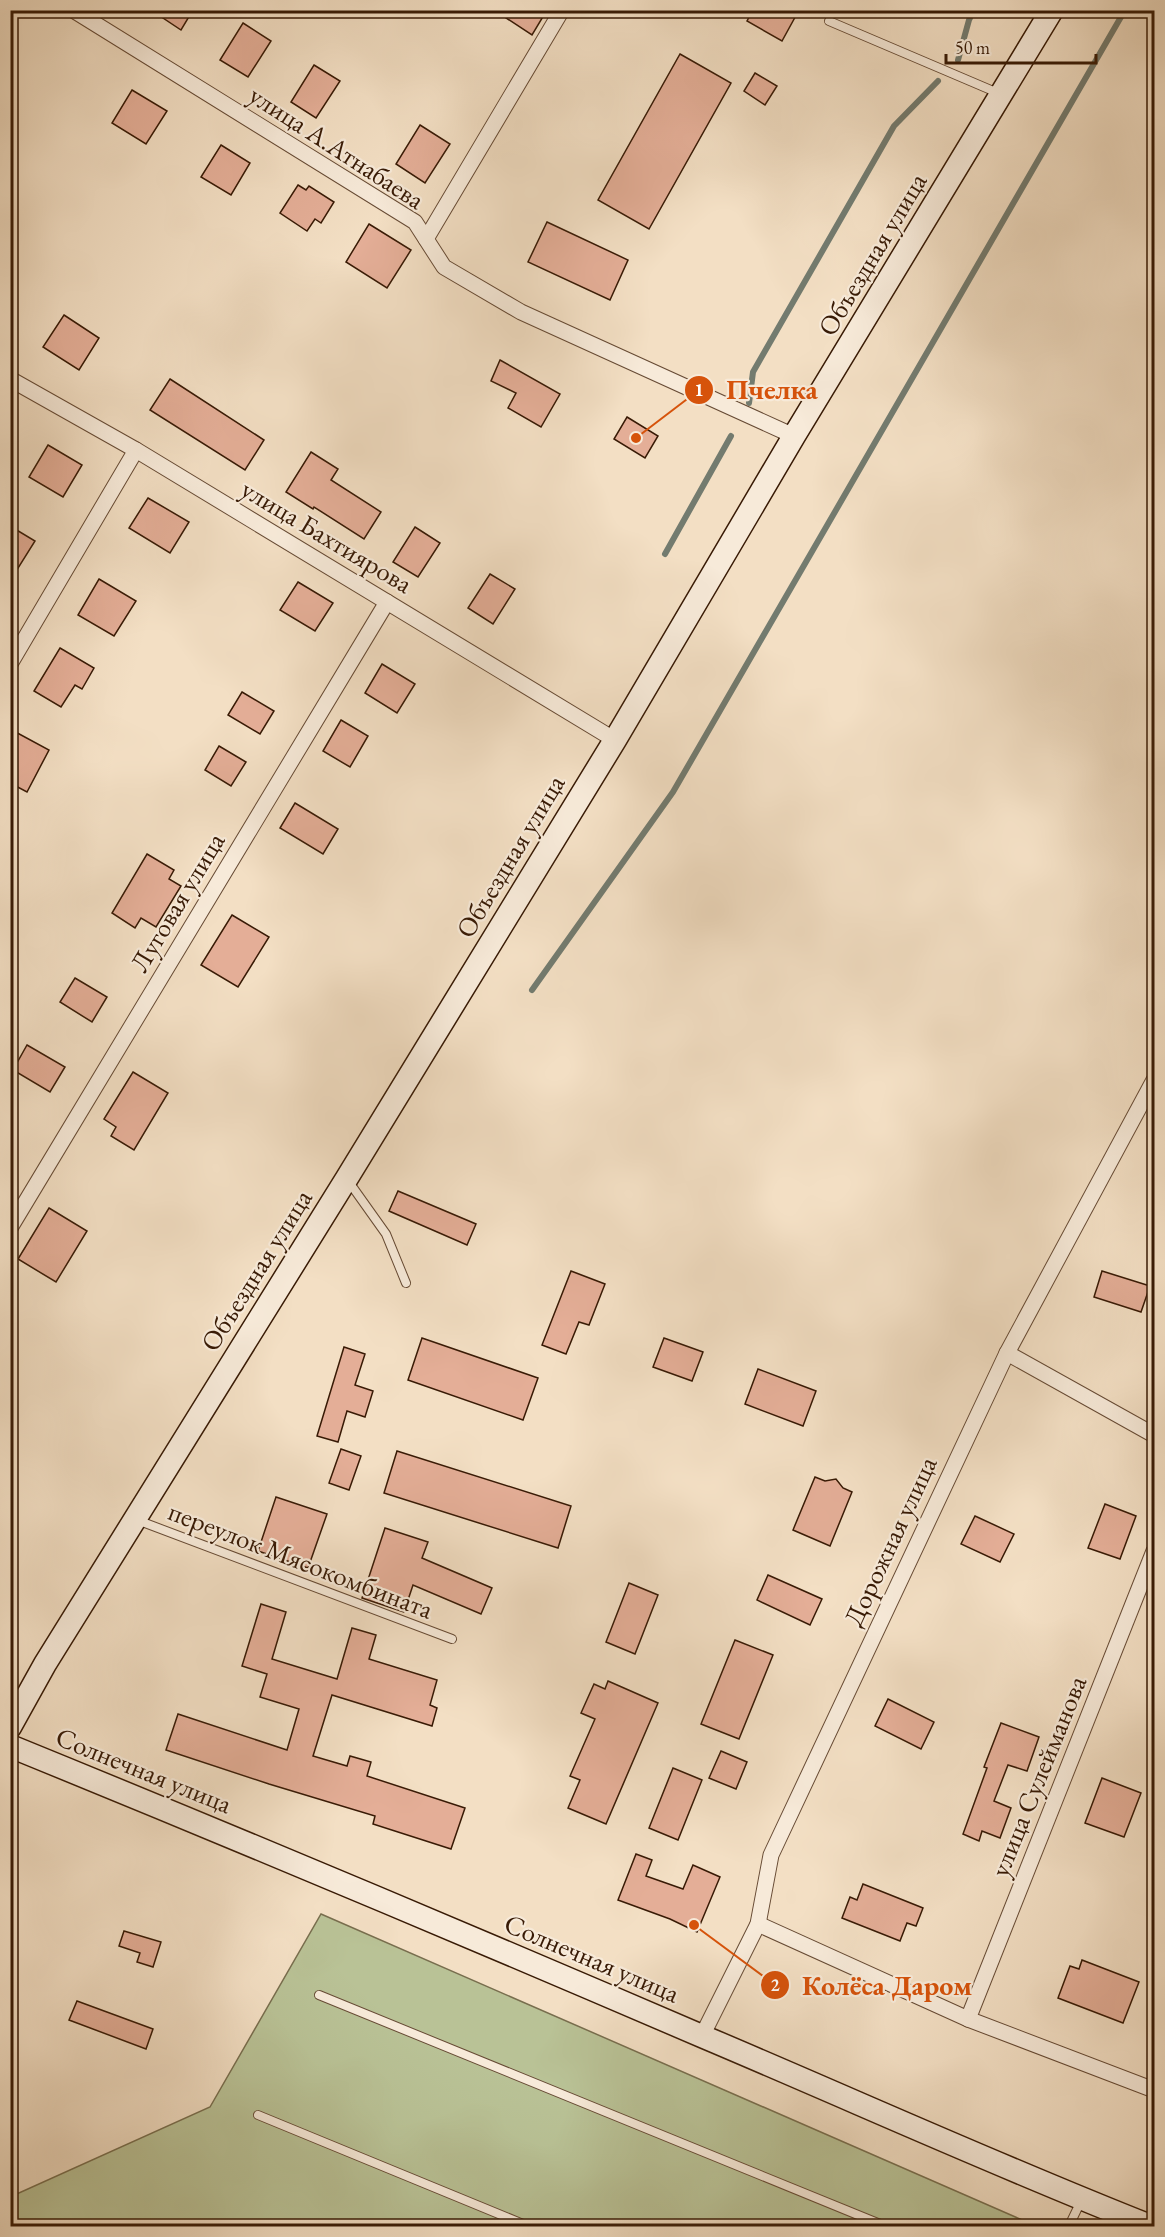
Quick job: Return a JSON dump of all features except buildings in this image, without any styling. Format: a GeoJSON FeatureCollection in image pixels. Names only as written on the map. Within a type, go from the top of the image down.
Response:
{"type":"FeatureCollection","features":[{"type":"Feature","properties":{"kind":"main road","name":"Объездная улица"},"geometry":{"type":"LineString","coordinates":[[10,1727],[45,1664],[347,1178],[615,740],[794,436],[1052,10]]}},
{"type":"Feature","properties":{"kind":"main road","name":"Солнечная улица"},"geometry":{"type":"LineString","coordinates":[[10,1746],[181,1816],[1150,2226]]}},
{"type":"Feature","properties":{"kind":"street","name":"улица А.Атнабаева"},"geometry":{"type":"LineString","coordinates":[[73,10],[415,222],[444,267],[521,312],[794,436]]}},
{"type":"Feature","properties":{"kind":"street"},"geometry":{"type":"LineString","coordinates":[[426,239],[562,10]]}},
{"type":"Feature","properties":{"kind":"street","name":"улица Бахтиярова"},"geometry":{"type":"LineString","coordinates":[[10,379],[136,450],[615,740]]}},
{"type":"Feature","properties":{"kind":"street"},"geometry":{"type":"LineString","coordinates":[[10,664],[136,450]]}},
{"type":"Feature","properties":{"kind":"street","name":"Луговая улица"},"geometry":{"type":"LineString","coordinates":[[10,1228],[387,602]]}},
{"type":"Feature","properties":{"kind":"street","name":"Дорожная улица"},"geometry":{"type":"LineString","coordinates":[[702,2036],[758,1924],[771,1855],[1007,1353],[1155,1080]]}},
{"type":"Feature","properties":{"kind":"street"},"geometry":{"type":"LineString","coordinates":[[1007,1353],[1155,1435]]}},
{"type":"Feature","properties":{"kind":"street","name":"улица Сулейманова"},"geometry":{"type":"LineString","coordinates":[[968,2019],[1155,1551]]}},
{"type":"Feature","properties":{"kind":"street"},"geometry":{"type":"LineString","coordinates":[[758,1924],[968,2019],[1155,2090]]}},
{"type":"Feature","properties":{"kind":"lane"},"geometry":{"type":"LineString","coordinates":[[829,21],[1002,94]]}},
{"type":"Feature","properties":{"kind":"lane"},"geometry":{"type":"LineString","coordinates":[[347,1178],[386,1234],[406,1283]]}},
{"type":"Feature","properties":{"kind":"lane","name":"переулок Мясокомбината"},"geometry":{"type":"LineString","coordinates":[[135,1520],[452,1639]]}},
{"type":"Feature","properties":{"kind":"lane"},"geometry":{"type":"LineString","coordinates":[[319,1995],[885,2226]]}},
{"type":"Feature","properties":{"kind":"lane"},"geometry":{"type":"LineString","coordinates":[[258,2115],[528,2226]]}},
{"type":"Feature","properties":{"kind":"lane"},"geometry":{"type":"LineString","coordinates":[[1069,2226],[1082,2199]]}},
{"type":"Feature","properties":{"kind":"green space"},"geometry":{"type":"Polygon","coordinates":[[[321,1914],[1036,2226],[11,2226],[10,2197],[210,2107],[321,1914]]]}},
{"type":"Feature","properties":{"kind":"waterway"},"geometry":{"type":"LineString","coordinates":[[958,60],[974,10]]}},
{"type":"Feature","properties":{"kind":"waterway"},"geometry":{"type":"LineString","coordinates":[[532,990],[673,792],[1125,10]]}},
{"type":"Feature","properties":{"kind":"waterway"},"geometry":{"type":"LineString","coordinates":[[749,403],[753,372],[894,126],[938,81]]}},
{"type":"Feature","properties":{"kind":"waterway"},"geometry":{"type":"LineString","coordinates":[[665,554],[731,436]]}},
{"type":"Feature","properties":{"kind":"place","name":"Пчелка"},"geometry":{"type":"Point","coordinates":[636,438]}},
{"type":"Feature","properties":{"kind":"place","name":"Колёса Даром"},"geometry":{"type":"Point","coordinates":[694,1925]}}]}
